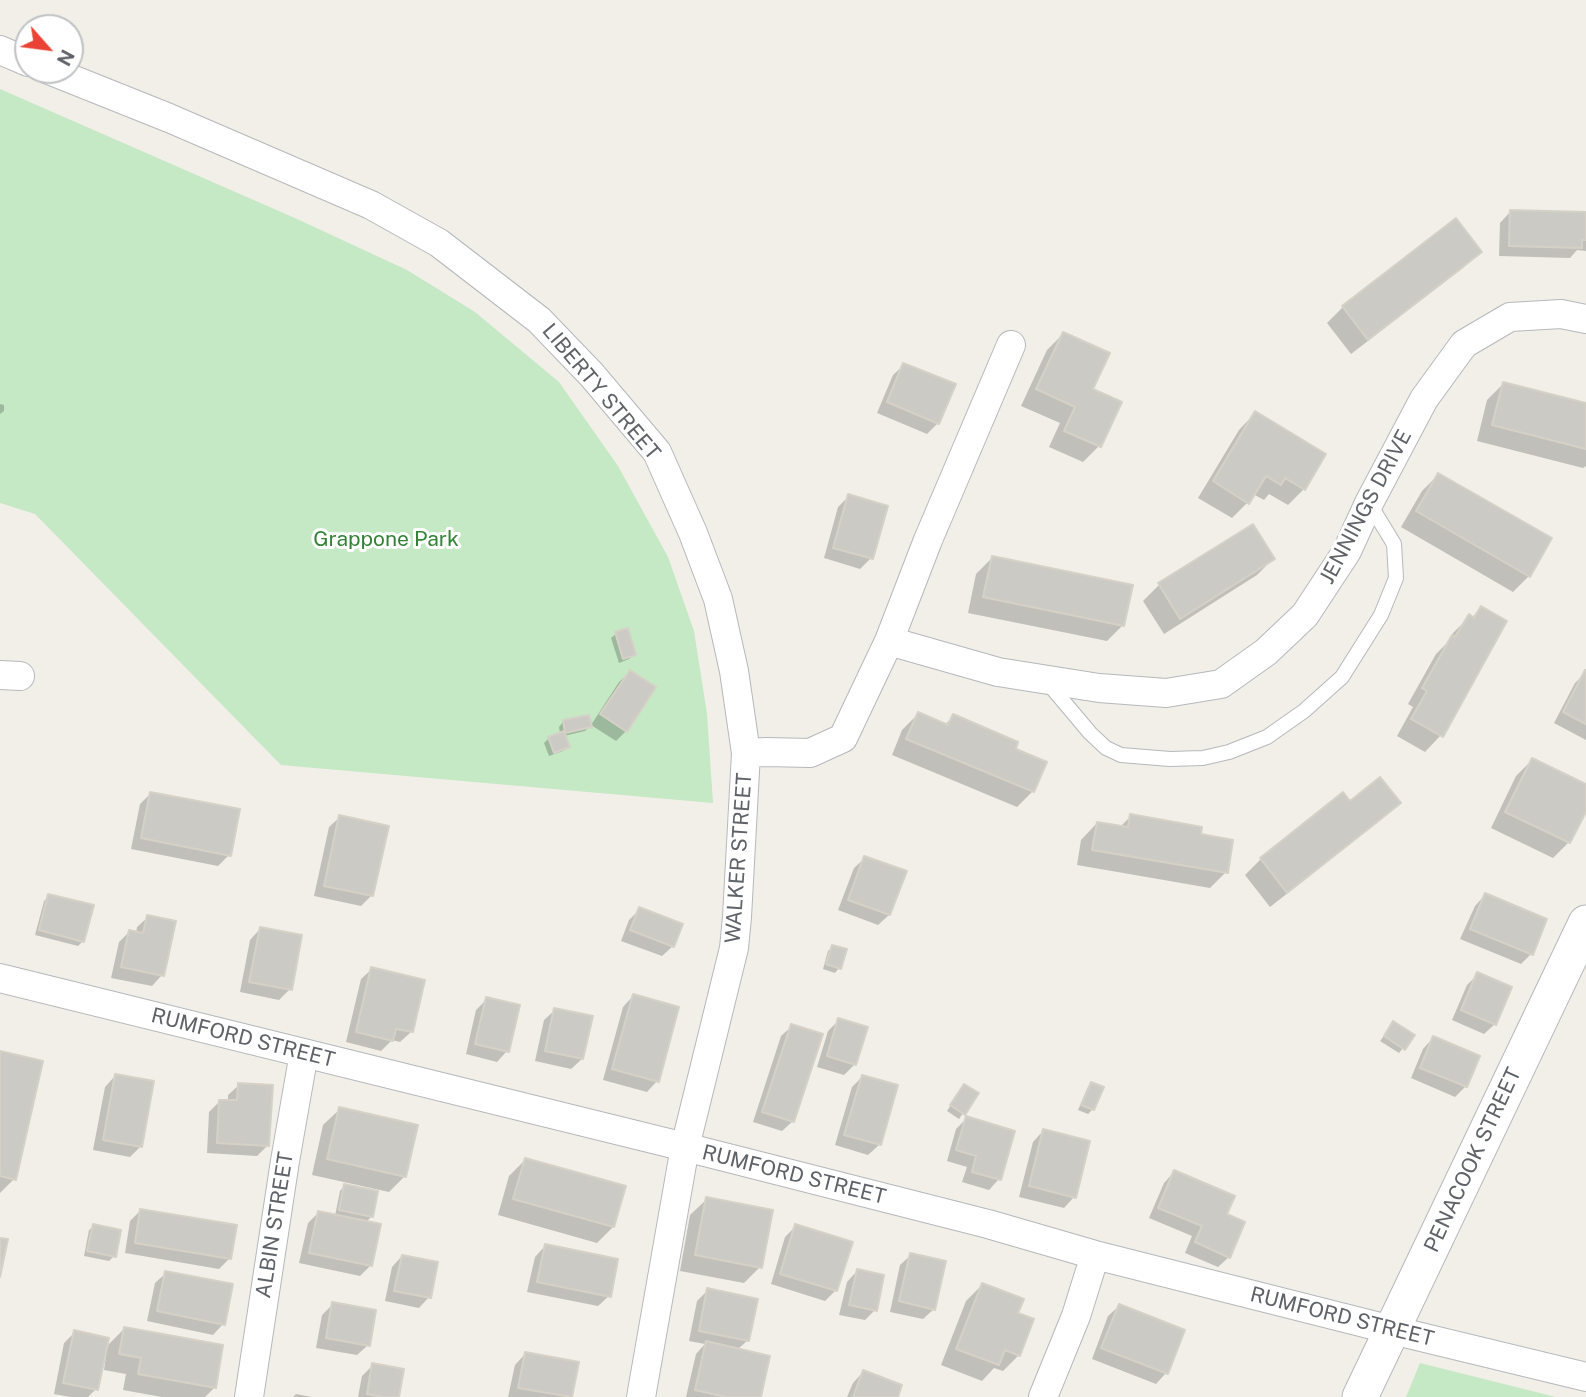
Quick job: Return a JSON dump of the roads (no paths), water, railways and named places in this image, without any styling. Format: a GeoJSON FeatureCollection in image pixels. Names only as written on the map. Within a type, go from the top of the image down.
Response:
{"type":"FeatureCollection","features":[{"type":"Feature","properties":{"kind":"street","name":"LIBERTY STREET"},"geometry":{"type":"LineString","coordinates":[[84,84],[371,205],[439,243],[539,320],[591,374],[657,452],[693,533],[718,599],[734,671],[746,753]]}},
{"type":"Feature","properties":{"kind":"street","name":"JENNINGS DRIVE"},"geometry":{"type":"LineString","coordinates":[[889,640],[998,672],[1098,688],[1166,693],[1221,684],[1266,652],[1305,615],[1347,551],[1424,399],[1464,344],[1510,317],[1561,314],[1586,319]]}},
{"type":"Feature","properties":{"kind":"street","name":"WALKER STREET"},"geometry":{"type":"LineString","coordinates":[[641,1397],[685,1147],[734,948],[746,753],[810,753],[843,738],[889,640],[928,540],[1011,345]]}},
{"type":"Feature","properties":{"kind":"street","name":"PENACOOK STREET"},"geometry":{"type":"LineString","coordinates":[[1360,1397],[1586,923]]}},
{"type":"Feature","properties":{"kind":"street","name":"RUMFORD STREET"},"geometry":{"type":"LineString","coordinates":[[0,978],[685,1147],[988,1224],[1095,1255],[1586,1377]]}},
{"type":"Feature","properties":{"kind":"street","name":"ALBIN STREET"},"geometry":{"type":"LineString","coordinates":[[249,1397],[304,1053]]}},
{"type":"Feature","properties":{"kind":"street"},"geometry":{"type":"LineString","coordinates":[[1043,1397],[1076,1316],[1095,1255]]}},
{"type":"Feature","properties":{"kind":"lane"},"geometry":{"type":"LineString","coordinates":[[1045,680],[1090,733],[1106,748],[1121,755],[1170,759],[1203,758],[1229,752],[1267,737],[1304,711],[1342,677],[1381,615],[1396,578],[1394,544],[1369,503]]}},
{"type":"Feature","properties":{"kind":"park label","name":"Grappone Park"},"geometry":{"type":"Point","coordinates":[386,540]}}]}
